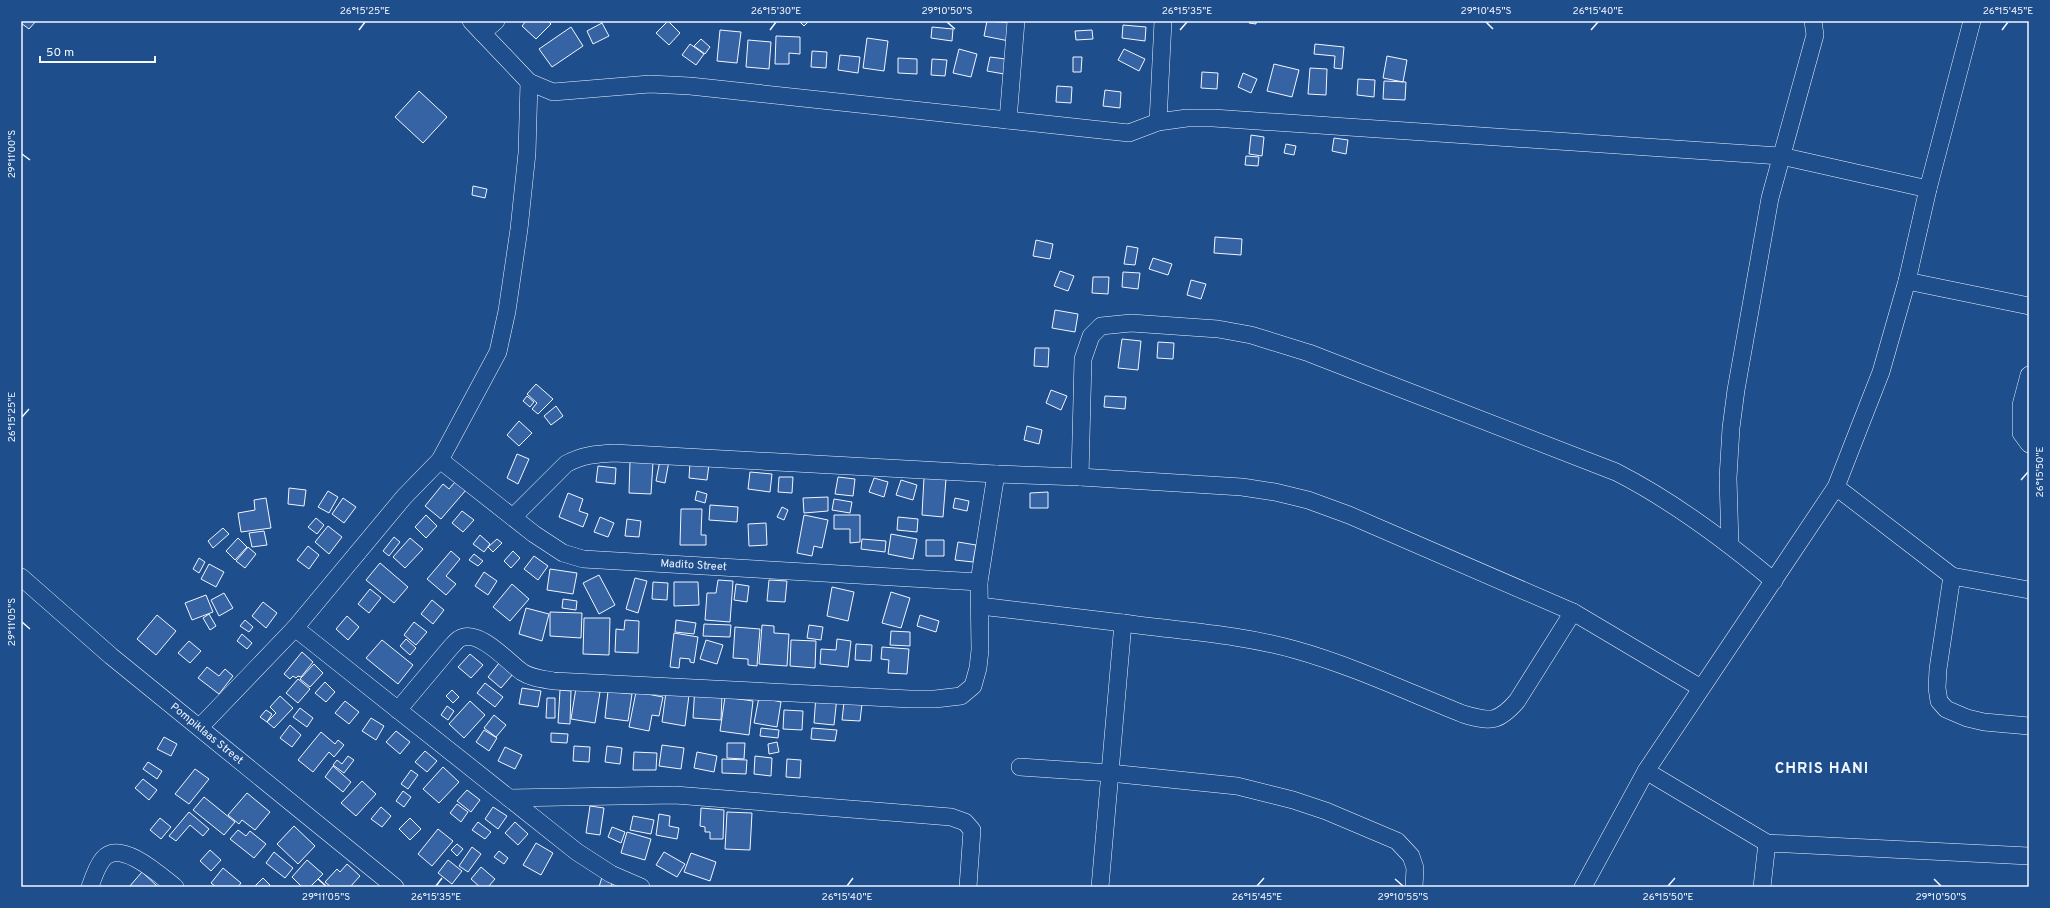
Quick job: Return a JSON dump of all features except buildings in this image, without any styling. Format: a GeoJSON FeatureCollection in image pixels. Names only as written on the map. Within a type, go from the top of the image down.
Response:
{"type":"FeatureCollection","features":[{"type":"Feature","properties":{"kind":"street"},"geometry":{"type":"LineString","coordinates":[[496,21],[476,27],[529,82],[553,92],[650,84],[690,86],[1129,133],[1158,122],[1187,118],[1213,118],[1781,156],[1928,189]]}},
{"type":"Feature","properties":{"kind":"street"},"geometry":{"type":"LineString","coordinates":[[1008,120],[1016,21]]}},
{"type":"Feature","properties":{"kind":"street"},"geometry":{"type":"LineString","coordinates":[[1158,122],[1163,21]]}},
{"type":"Feature","properties":{"kind":"street"},"geometry":{"type":"LineString","coordinates":[[1730,544],[1728,478],[1731,428],[1770,198],[1815,35],[1813,21]]}},
{"type":"Feature","properties":{"kind":"street"},"geometry":{"type":"LineString","coordinates":[[1582,887],[1646,771],[1700,688],[1774,581],[1836,487],[1881,372],[1907,281],[1928,189],[1972,21]]}},
{"type":"Feature","properties":{"kind":"street"},"geometry":{"type":"LineString","coordinates":[[200,727],[295,628],[404,497],[440,460],[498,352],[514,268],[525,176],[529,82]]}},
{"type":"Feature","properties":{"kind":"street"},"geometry":{"type":"LineString","coordinates":[[1907,281],[2029,306]]}},
{"type":"Feature","properties":{"kind":"street"},"geometry":{"type":"LineString","coordinates":[[1080,477],[1083,359],[1087,345],[1095,329],[1101,326],[1131,323],[1218,329],[1251,335],[1309,353],[1616,472],[1661,497],[1730,544],[1774,581]]}},
{"type":"Feature","properties":{"kind":"street"},"geometry":{"type":"LineString","coordinates":[[2029,375],[2021,405],[2021,433],[2029,444]]}},
{"type":"Feature","properties":{"kind":"street"},"geometry":{"type":"LineString","coordinates":[[513,517],[566,464],[577,457],[589,454],[614,453],[996,474],[1080,477],[1242,487],[1275,492],[1308,500],[1349,515],[1573,612],[1700,688]]}},
{"type":"Feature","properties":{"kind":"street","name":"Madito Street"},"geometry":{"type":"LineString","coordinates":[[440,460],[534,534],[563,553],[583,559],[979,582]]}},
{"type":"Feature","properties":{"kind":"street"},"geometry":{"type":"LineString","coordinates":[[398,710],[450,648],[460,638],[468,637],[484,642],[528,675],[554,681],[935,700],[961,696],[973,686],[978,668],[980,650],[979,582],[996,474]]}},
{"type":"Feature","properties":{"kind":"street"},"geometry":{"type":"LineString","coordinates":[[1836,487],[1952,576],[2029,590]]}},
{"type":"Feature","properties":{"kind":"street"},"geometry":{"type":"LineString","coordinates":[[1952,576],[1938,669],[1937,688],[1940,701],[1946,709],[1967,718],[1984,722],[2029,726]]}},
{"type":"Feature","properties":{"kind":"street","name":"Pompiklaas Street"},"geometry":{"type":"LineString","coordinates":[[21,577],[111,656],[395,887]]}},
{"type":"Feature","properties":{"kind":"street"},"geometry":{"type":"LineString","coordinates":[[980,606],[1258,640],[1330,661],[1463,714],[1481,719],[1494,720],[1507,713],[1517,701],[1573,612]]}},
{"type":"Feature","properties":{"kind":"street"},"geometry":{"type":"LineString","coordinates":[[1100,887],[1123,623]]}},
{"type":"Feature","properties":{"kind":"street"},"geometry":{"type":"LineString","coordinates":[[295,628],[592,862],[611,874],[641,887]]}},
{"type":"Feature","properties":{"kind":"street"},"geometry":{"type":"LineString","coordinates":[[1020,767],[1110,773],[1238,786],[1268,792],[1326,811],[1397,841],[1411,856],[1415,868],[1414,887]]}},
{"type":"Feature","properties":{"kind":"street"},"geometry":{"type":"LineString","coordinates":[[1646,771],[1767,843],[2029,856]]}},
{"type":"Feature","properties":{"kind":"street"},"geometry":{"type":"LineString","coordinates":[[509,798],[675,795],[951,817],[965,822],[972,830],[968,887]]}},
{"type":"Feature","properties":{"kind":"street"},"geometry":{"type":"LineString","coordinates":[[1762,887],[1767,843]]}},
{"type":"Feature","properties":{"kind":"street"},"geometry":{"type":"LineString","coordinates":[[90,887],[103,858],[110,853],[120,853],[141,860],[174,887]]}},
{"type":"Feature","properties":{"kind":"district","name":"CHRIS HANI"},"geometry":{"type":"Point","coordinates":[1822,769]}}]}
